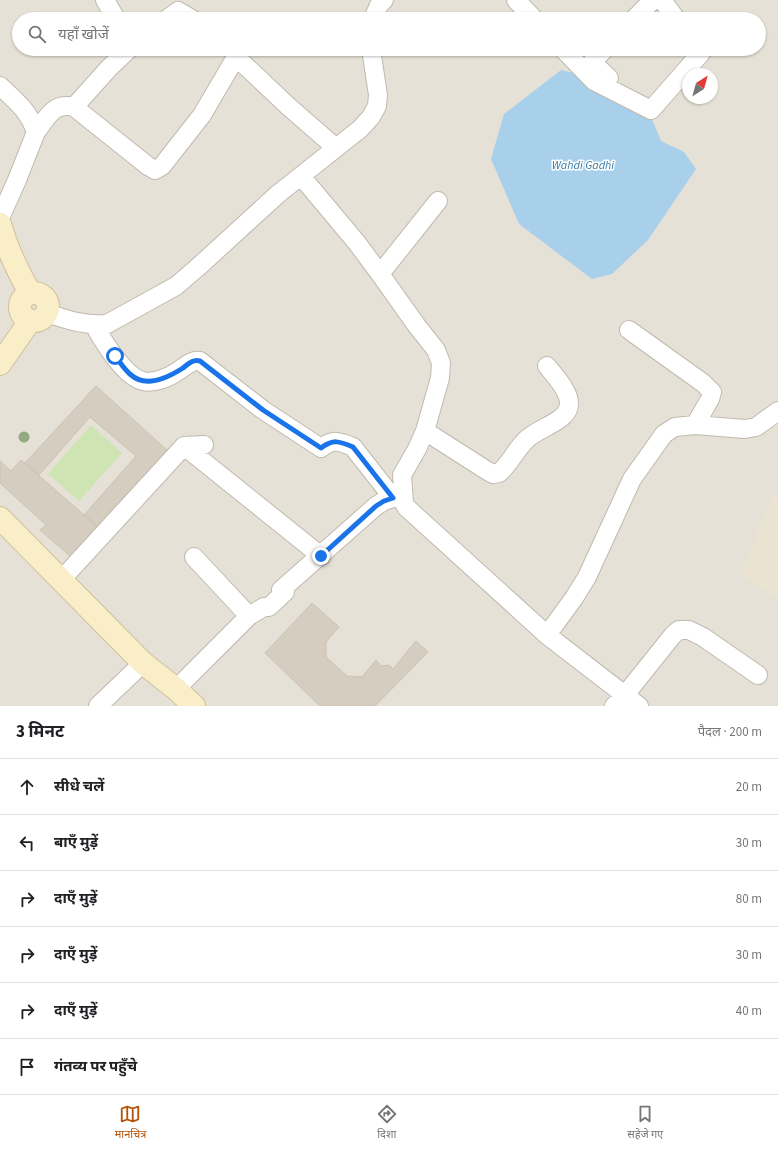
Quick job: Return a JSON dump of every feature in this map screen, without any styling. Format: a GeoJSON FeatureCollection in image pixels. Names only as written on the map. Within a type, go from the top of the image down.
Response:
{"type":"FeatureCollection","features":[{"type":"Feature","properties":{"kind":"main road"},"geometry":{"type":"LineString","coordinates":[[0,224],[17,270],[30,293],[24,296],[20,303],[20,311],[24,317],[39,317]]}},
{"type":"Feature","properties":{"kind":"main road"},"geometry":{"type":"LineString","coordinates":[[0,364],[39,317]]}},
{"type":"Feature","properties":{"kind":"main road"},"geometry":{"type":"LineString","coordinates":[[0,518],[62,579],[143,663],[176,689],[194,706]]}},
{"type":"Feature","properties":{"kind":"street"},"geometry":{"type":"LineString","coordinates":[[105,0],[112,12]]}},
{"type":"Feature","properties":{"kind":"street"},"geometry":{"type":"LineString","coordinates":[[376,12],[379,5],[384,0]]}},
{"type":"Feature","properties":{"kind":"street"},"geometry":{"type":"LineString","coordinates":[[516,0],[527,12]]}},
{"type":"Feature","properties":{"kind":"street"},"geometry":{"type":"LineString","coordinates":[[641,12],[653,0]]}},
{"type":"Feature","properties":{"kind":"street"},"geometry":{"type":"LineString","coordinates":[[662,0],[671,12]]}},
{"type":"Feature","properties":{"kind":"street"},"geometry":{"type":"LineString","coordinates":[[74,107],[122,56]]}},
{"type":"Feature","properties":{"kind":"street"},"geometry":{"type":"LineString","coordinates":[[0,218],[36,132],[52,111],[59,106],[66,105],[74,107],[155,170],[162,166],[202,115],[234,56]]}},
{"type":"Feature","properties":{"kind":"street"},"geometry":{"type":"LineString","coordinates":[[239,56],[289,107],[336,147]]}},
{"type":"Feature","properties":{"kind":"street"},"geometry":{"type":"LineString","coordinates":[[39,317],[94,325],[107,324],[176,286],[278,194],[360,129],[378,106],[378,95],[372,56]]}},
{"type":"Feature","properties":{"kind":"street"},"geometry":{"type":"LineString","coordinates":[[571,56],[594,81],[651,110],[698,56]]}},
{"type":"Feature","properties":{"kind":"street"},"geometry":{"type":"LineString","coordinates":[[598,56],[592,62],[636,102]]}},
{"type":"Feature","properties":{"kind":"street"},"geometry":{"type":"LineString","coordinates":[[0,86],[20,104],[31,119],[36,132]]}},
{"type":"Feature","properties":{"kind":"street"},"geometry":{"type":"LineString","coordinates":[[301,176],[357,243],[436,350],[441,363],[440,378],[425,431],[417,450],[402,475],[398,496]]}},
{"type":"Feature","properties":{"kind":"street"},"geometry":{"type":"LineString","coordinates":[[380,274],[438,201]]}},
{"type":"Feature","properties":{"kind":"street"},"geometry":{"type":"LineString","coordinates":[[94,325],[111,351],[132,376],[144,382],[157,380],[176,372],[197,360],[263,410],[321,448],[334,441],[353,447],[410,511],[548,635],[626,702],[673,634],[679,630],[689,630],[703,637],[758,675]]}},
{"type":"Feature","properties":{"kind":"street"},"geometry":{"type":"LineString","coordinates":[[629,330],[703,383],[712,392],[710,399],[695,425]]}},
{"type":"Feature","properties":{"kind":"street"},"geometry":{"type":"LineString","coordinates":[[425,431],[493,474],[499,473],[526,440],[560,419],[568,410],[569,400],[565,390],[547,366]]}},
{"type":"Feature","properties":{"kind":"street"},"geometry":{"type":"LineString","coordinates":[[548,635],[574,598],[586,577],[632,479],[664,434],[675,427],[695,425],[745,429],[756,427],[778,411]]}},
{"type":"Feature","properties":{"kind":"street"},"geometry":{"type":"LineString","coordinates":[[62,579],[184,446],[204,445]]}},
{"type":"Feature","properties":{"kind":"street"},"geometry":{"type":"LineString","coordinates":[[184,446],[321,556]]}},
{"type":"Feature","properties":{"kind":"street"},"geometry":{"type":"LineString","coordinates":[[176,689],[249,616],[264,607],[269,607],[285,592],[281,590],[376,506],[384,501],[398,496]]}},
{"type":"Feature","properties":{"kind":"street"},"geometry":{"type":"LineString","coordinates":[[194,557],[249,616]]}},
{"type":"Feature","properties":{"kind":"street"},"geometry":{"type":"LineString","coordinates":[[98,706],[143,663]]}},
{"type":"Feature","properties":{"kind":"shaded area"},"geometry":{"type":"Polygon","coordinates":[[[0,0],[778,0],[778,706],[0,706],[0,0]]]}},
{"type":"Feature","properties":{"kind":"shaded area"},"geometry":{"type":"Polygon","coordinates":[[[773,494],[778,498],[778,598],[741,576],[773,494]]]}},
{"type":"Feature","properties":{"kind":"green space"},"geometry":{"type":"Polygon","coordinates":[[[91,425],[122,453],[79,501],[48,474],[91,425]]]}},
{"type":"Feature","properties":{"kind":"water","name":"Wahdi Gadhi"},"geometry":{"type":"Polygon","coordinates":[[[561,70],[608,81],[648,110],[661,141],[684,152],[696,169],[648,240],[612,274],[592,279],[519,224],[491,159],[504,114],[561,70]]]}},
{"type":"Feature","properties":{"kind":"building"},"geometry":{"type":"Polygon","coordinates":[[[96,386],[167,450],[98,527],[84,515],[136,456],[90,417],[39,475],[25,463],[96,386]]]}},
{"type":"Feature","properties":{"kind":"building"},"geometry":{"type":"Polygon","coordinates":[[[21,460],[98,527],[70,556],[40,530],[46,525],[0,483],[0,461],[11,471],[21,460]]]}},
{"type":"Feature","properties":{"kind":"building"},"geometry":{"type":"Polygon","coordinates":[[[312,603],[339,627],[326,642],[326,657],[347,676],[362,677],[376,660],[381,666],[389,665],[393,669],[416,641],[428,652],[375,706],[320,706],[265,653],[312,603]]]}},
{"type":"Feature","properties":{"kind":"route"},"geometry":{"type":"LineString","coordinates":[[115,356],[132,376],[144,382],[157,380],[176,372],[192,362],[197,360],[200,361],[263,410],[321,448],[334,441],[353,447],[393,498],[376,506],[321,556]]}}]}
